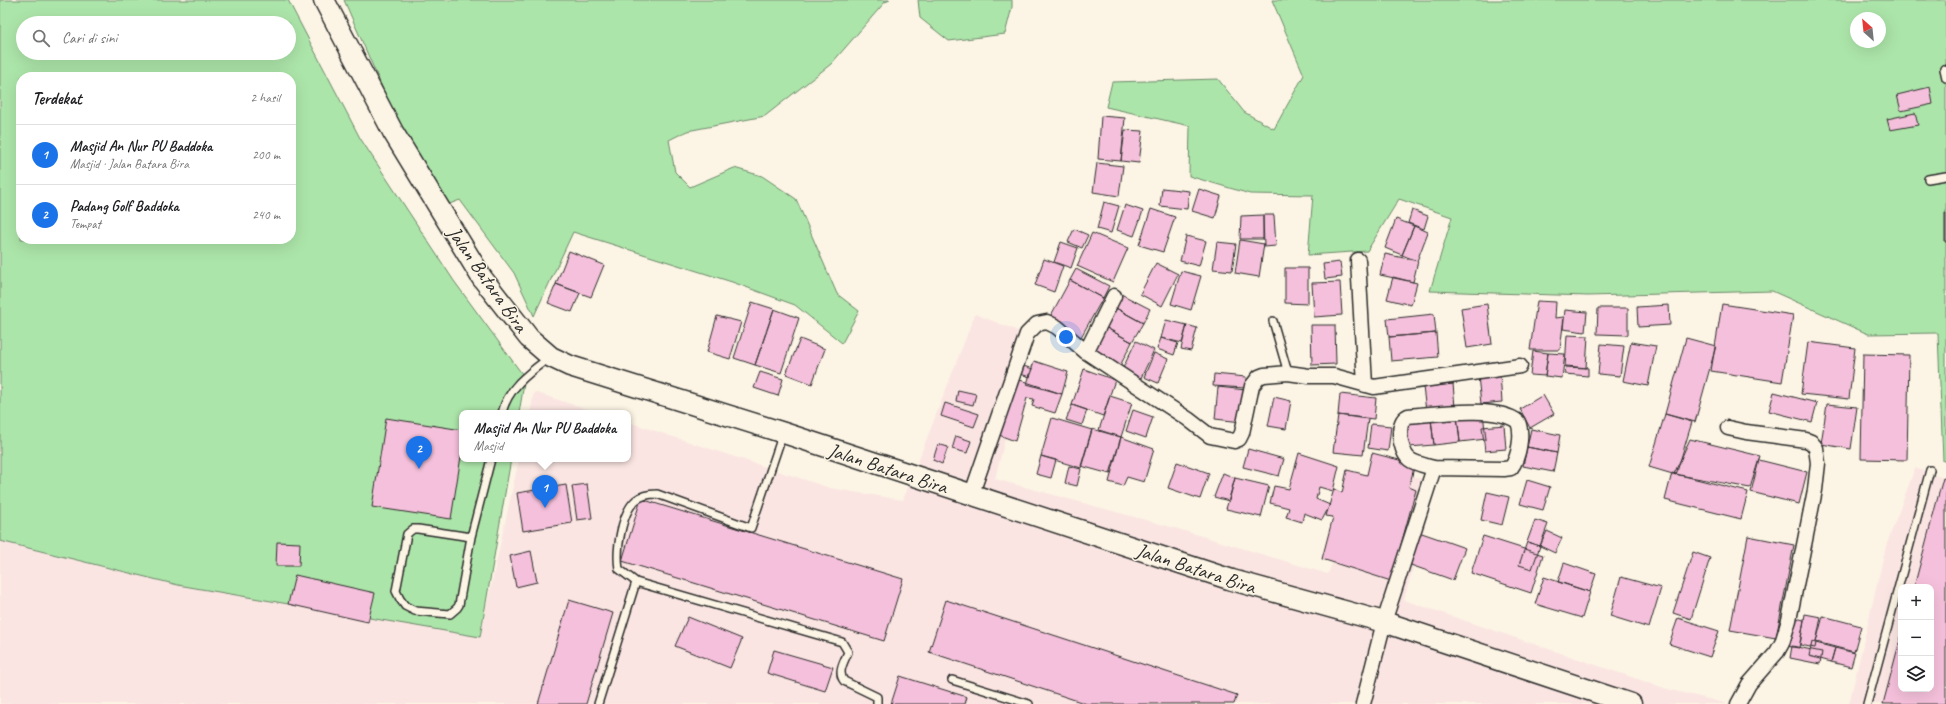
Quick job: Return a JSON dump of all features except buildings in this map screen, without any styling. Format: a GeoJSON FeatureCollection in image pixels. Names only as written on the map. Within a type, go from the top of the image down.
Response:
{"type":"FeatureCollection","features":[{"type":"Feature","properties":{"kind":"street","name":"Jalan Batara Bira"},"geometry":{"type":"LineString","coordinates":[[324,0],[393,132],[482,278],[529,338],[551,357],[570,366],[784,433],[971,496],[1232,580],[1384,622],[1631,704]]}},
{"type":"Feature","properties":{"kind":"street"},"geometry":{"type":"LineString","coordinates":[[1358,260],[1365,385]]}},
{"type":"Feature","properties":{"kind":"street"},"geometry":{"type":"LineString","coordinates":[[1086,352],[1114,296]]}},
{"type":"Feature","properties":{"kind":"street"},"geometry":{"type":"LineString","coordinates":[[971,496],[1027,334],[1031,328],[1037,324],[1047,322],[1057,327],[1086,352],[1188,419],[1210,436],[1234,441],[1239,439],[1242,433],[1252,386],[1255,381],[1264,375],[1288,373],[1309,376],[1334,376],[1374,387],[1520,366]]}},
{"type":"Feature","properties":{"kind":"street"},"geometry":{"type":"LineString","coordinates":[[1488,412],[1506,414],[1518,422],[1519,443],[1516,462],[1511,468],[1434,468],[1410,460],[1405,453],[1400,431],[1402,422],[1405,418],[1418,415],[1488,412]]}},
{"type":"Feature","properties":{"kind":"street"},"geometry":{"type":"LineString","coordinates":[[1728,428],[1812,442],[1816,448],[1818,463],[1815,490],[1789,620],[1782,643],[1777,652],[1749,684],[1738,704]]}},
{"type":"Feature","properties":{"kind":"street"},"geometry":{"type":"LineString","coordinates":[[1363,704],[1384,622],[1434,468]]}},
{"type":"Feature","properties":{"kind":"lane"},"geometry":{"type":"LineString","coordinates":[[1944,69],[1946,78]]}},
{"type":"Feature","properties":{"kind":"lane"},"geometry":{"type":"LineString","coordinates":[[1928,179],[1946,176]]}},
{"type":"Feature","properties":{"kind":"lane"},"geometry":{"type":"LineString","coordinates":[[1273,320],[1288,373]]}},
{"type":"Feature","properties":{"kind":"lane"},"geometry":{"type":"LineString","coordinates":[[503,410],[505,400],[526,374],[551,357]]}},
{"type":"Feature","properties":{"kind":"lane"},"geometry":{"type":"LineString","coordinates":[[784,433],[751,528],[657,494],[640,497],[632,504],[623,523],[618,561],[619,569],[636,582],[842,642],[848,652],[840,670],[841,677],[844,681],[877,696],[877,704]]}},
{"type":"Feature","properties":{"kind":"lane"},"geometry":{"type":"LineString","coordinates":[[471,537],[418,529],[412,529],[407,534],[396,590],[405,606],[415,611],[450,614],[457,608],[471,537],[490,462]]}},
{"type":"Feature","properties":{"kind":"lane"},"geometry":{"type":"LineString","coordinates":[[1867,704],[1930,470]]}},
{"type":"Feature","properties":{"kind":"lane"},"geometry":{"type":"LineString","coordinates":[[598,704],[636,582]]}},
{"type":"Feature","properties":{"kind":"lane"},"geometry":{"type":"LineString","coordinates":[[952,680],[1029,704]]}},
{"type":"Feature","properties":{"kind":"shaded area"},"geometry":{"type":"Polygon","coordinates":[[[975,314],[1031,336],[995,479],[1175,528],[1328,574],[1369,464],[1437,483],[1404,600],[1667,689],[1729,704],[0,704],[0,541],[178,585],[480,636],[518,462],[631,462],[631,423],[830,488],[903,500],[975,314]]]}},
{"type":"Feature","properties":{"kind":"shaded area"},"geometry":{"type":"Polygon","coordinates":[[[534,392],[590,410],[531,410],[534,392]]]}},
{"type":"Feature","properties":{"kind":"shaded area"},"geometry":{"type":"Polygon","coordinates":[[[1915,468],[1946,479],[1946,704],[1849,704],[1886,546],[1915,468]]]}},
{"type":"Feature","properties":{"kind":"green space"},"geometry":{"type":"Polygon","coordinates":[[[0,0],[288,0],[360,138],[454,281],[525,378],[520,410],[459,410],[459,462],[510,462],[480,637],[178,585],[0,541],[0,0]]]}},
{"type":"Feature","properties":{"kind":"green space"},"geometry":{"type":"Polygon","coordinates":[[[344,0],[890,0],[885,2],[831,64],[765,116],[687,131],[669,140],[675,172],[690,187],[734,168],[762,176],[796,199],[837,294],[859,311],[842,343],[795,305],[732,282],[573,232],[534,316],[514,273],[460,200],[439,208],[424,183],[344,0]]]}},
{"type":"Feature","properties":{"kind":"green space"},"geometry":{"type":"Polygon","coordinates":[[[918,0],[1012,0],[1012,7],[1005,34],[949,41],[920,18],[918,0]]]}},
{"type":"Feature","properties":{"kind":"green space"},"geometry":{"type":"Polygon","coordinates":[[[1272,0],[1946,0],[1946,461],[1943,461],[1938,333],[1868,334],[1772,291],[1588,296],[1430,291],[1452,217],[1399,199],[1367,251],[1308,255],[1313,195],[1250,194],[1189,176],[1190,126],[1106,107],[1112,82],[1218,79],[1244,112],[1274,129],[1304,75],[1272,0]]]}},
{"type":"Feature","properties":{"kind":"place","name":"Padang Golf Baddoka"},"geometry":{"type":"Point","coordinates":[419,469]}},
{"type":"Feature","properties":{"kind":"place","name":"Masjid An Nur PU Baddoka"},"geometry":{"type":"Point","coordinates":[545,508]}}]}
